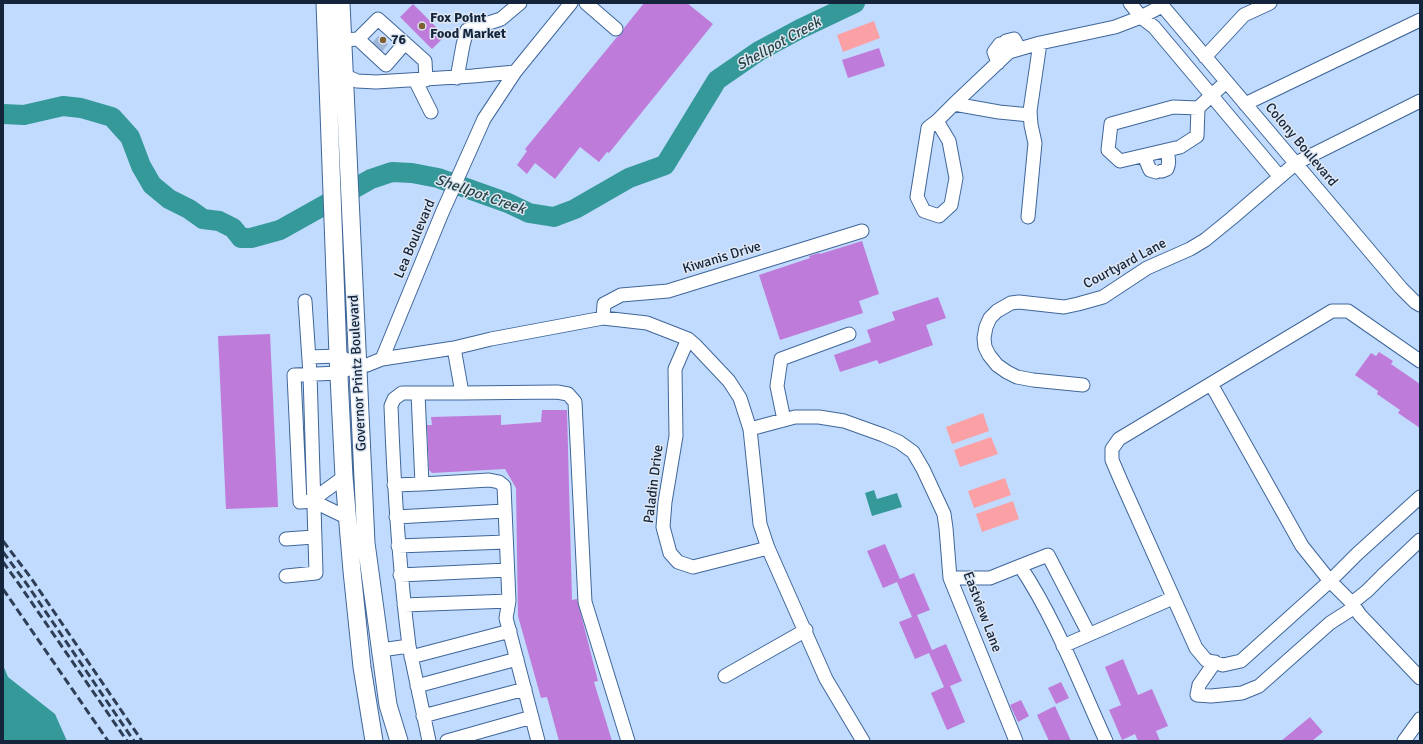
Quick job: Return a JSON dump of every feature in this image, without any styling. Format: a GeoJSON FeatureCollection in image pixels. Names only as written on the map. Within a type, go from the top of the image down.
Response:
{"type":"FeatureCollection","features":[{"type":"Feature","properties":{"kind":"main road","name":"Governor Printz Boulevard"},"geometry":{"type":"LineString","coordinates":[[325,3],[332,215],[344,477],[362,667],[374,741]]}},
{"type":"Feature","properties":{"kind":"main road","name":"Governor Printz Boulevard"},"geometry":{"type":"LineString","coordinates":[[341,3],[351,39],[344,75],[366,543],[388,705],[398,741]]}},
{"type":"Feature","properties":{"kind":"main road"},"geometry":{"type":"LineString","coordinates":[[326,40],[344,75]]}},
{"type":"Feature","properties":{"kind":"main road"},"geometry":{"type":"LineString","coordinates":[[348,518],[356,526],[362,585],[371,642],[381,650]]}},
{"type":"Feature","properties":{"kind":"street"},"geometry":{"type":"LineString","coordinates":[[457,78],[467,30],[501,19],[520,3]]}},
{"type":"Feature","properties":{"kind":"street","name":"Lea Boulevard"},"geometry":{"type":"LineString","coordinates":[[382,359],[442,213],[484,119],[515,72],[571,3]]}},
{"type":"Feature","properties":{"kind":"street"},"geometry":{"type":"LineString","coordinates":[[586,3],[616,29]]}},
{"type":"Feature","properties":{"kind":"street"},"geometry":{"type":"LineString","coordinates":[[1130,3],[1141,16],[1154,27],[1280,177]]}},
{"type":"Feature","properties":{"kind":"street"},"geometry":{"type":"LineString","coordinates":[[1205,57],[1244,14],[1270,3]]}},
{"type":"Feature","properties":{"kind":"street"},"geometry":{"type":"LineString","coordinates":[[937,121],[949,141],[956,178],[951,205],[939,216],[924,211],[917,197],[928,128],[1009,52],[1040,43],[1115,27],[1141,16],[1161,4]]}},
{"type":"Feature","properties":{"kind":"street","name":"Colony Boulevard"},"geometry":{"type":"LineString","coordinates":[[1161,4],[1401,288],[1420,305]]}},
{"type":"Feature","properties":{"kind":"street"},"geometry":{"type":"LineString","coordinates":[[387,82],[386,65],[374,51],[351,39],[378,19],[390,33],[405,43],[425,61],[420,80],[431,112]]}},
{"type":"Feature","properties":{"kind":"street"},"geometry":{"type":"LineString","coordinates":[[1245,104],[1420,20]]}},
{"type":"Feature","properties":{"kind":"street"},"geometry":{"type":"LineString","coordinates":[[998,63],[994,52],[1003,42],[1014,39],[1019,48]]}},
{"type":"Feature","properties":{"kind":"street"},"geometry":{"type":"LineString","coordinates":[[386,65],[405,43]]}},
{"type":"Feature","properties":{"kind":"street"},"geometry":{"type":"LineString","coordinates":[[1028,217],[1035,143],[1030,114],[1040,43]]}},
{"type":"Feature","properties":{"kind":"street"},"geometry":{"type":"LineString","coordinates":[[344,75],[357,81],[387,82],[457,78],[515,72]]}},
{"type":"Feature","properties":{"kind":"street"},"geometry":{"type":"LineString","coordinates":[[1198,108],[1173,107],[1111,124],[1108,150],[1120,161],[1180,148],[1196,136],[1198,108],[1226,82]]}},
{"type":"Feature","properties":{"kind":"street","name":"Courtyard Lane"},"geometry":{"type":"LineString","coordinates":[[1083,385],[1017,377],[997,365],[989,355],[984,338],[986,327],[990,318],[996,311],[1011,303],[1019,302],[1064,306],[1103,297],[1147,268],[1205,240],[1296,163],[1420,101]]}},
{"type":"Feature","properties":{"kind":"street"},"geometry":{"type":"LineString","coordinates":[[954,104],[999,112],[1030,114]]}},
{"type":"Feature","properties":{"kind":"street"},"geometry":{"type":"LineString","coordinates":[[1144,156],[1150,170],[1159,172],[1167,169],[1169,165],[1169,158],[1166,151]]}},
{"type":"Feature","properties":{"kind":"street","name":"Kiwanis Drive"},"geometry":{"type":"LineString","coordinates":[[603,318],[604,304],[621,295],[668,291],[862,231]]}},
{"type":"Feature","properties":{"kind":"street"},"geometry":{"type":"LineString","coordinates":[[286,576],[316,573],[310,374],[305,301]]}},
{"type":"Feature","properties":{"kind":"street"},"geometry":{"type":"LineString","coordinates":[[1420,361],[1348,311],[1332,311],[1119,438],[1112,448],[1112,460],[1196,648],[1206,660],[1223,665],[1241,661],[1420,497]]}},
{"type":"Feature","properties":{"kind":"street"},"geometry":{"type":"LineString","coordinates":[[348,518],[314,501],[300,502],[294,375],[339,373],[358,365],[367,365],[382,359],[454,348],[491,339],[603,318],[647,323],[688,339],[729,381],[740,398],[750,429],[760,524],[768,548],[806,630],[826,679],[863,741]]}},
{"type":"Feature","properties":{"kind":"street"},"geometry":{"type":"LineString","coordinates":[[784,420],[777,386],[781,359],[849,334]]}},
{"type":"Feature","properties":{"kind":"street","name":"Paladin Drive"},"geometry":{"type":"LineString","coordinates":[[688,339],[675,369],[676,436],[665,502],[663,527],[670,553],[678,562],[693,567],[768,548]]}},
{"type":"Feature","properties":{"kind":"street"},"geometry":{"type":"LineString","coordinates":[[454,348],[462,393]]}},
{"type":"Feature","properties":{"kind":"street"},"geometry":{"type":"LineString","coordinates":[[309,357],[338,356],[358,365]]}},
{"type":"Feature","properties":{"kind":"street"},"geometry":{"type":"LineString","coordinates":[[1211,384],[1302,546],[1360,615],[1420,678]]}},
{"type":"Feature","properties":{"kind":"street"},"geometry":{"type":"LineString","coordinates":[[429,741],[410,652],[400,576],[391,406],[394,399],[402,393],[557,392],[568,394],[575,402],[585,602],[628,741]]}},
{"type":"Feature","properties":{"kind":"street"},"geometry":{"type":"LineString","coordinates":[[418,393],[422,484]]}},
{"type":"Feature","properties":{"kind":"street","name":"Eastview Lane"},"geometry":{"type":"LineString","coordinates":[[750,429],[795,417],[812,416],[844,421],[899,442],[913,452],[923,469],[944,514],[950,578],[1016,741]]}},
{"type":"Feature","properties":{"kind":"street"},"geometry":{"type":"LineString","coordinates":[[314,501],[322,493],[344,477]]}},
{"type":"Feature","properties":{"kind":"street"},"geometry":{"type":"LineString","coordinates":[[394,485],[489,480],[499,482],[504,486],[509,601],[506,618],[538,741]]}},
{"type":"Feature","properties":{"kind":"street"},"geometry":{"type":"LineString","coordinates":[[396,517],[505,511]]}},
{"type":"Feature","properties":{"kind":"street"},"geometry":{"type":"LineString","coordinates":[[286,539],[314,537]]}},
{"type":"Feature","properties":{"kind":"street"},"geometry":{"type":"LineString","coordinates":[[1214,662],[1199,685],[1197,695],[1211,696],[1242,693],[1259,686],[1330,623],[1353,605],[1420,540]]}},
{"type":"Feature","properties":{"kind":"street"},"geometry":{"type":"LineString","coordinates":[[398,546],[506,542]]}},
{"type":"Feature","properties":{"kind":"street"},"geometry":{"type":"LineString","coordinates":[[950,578],[990,578],[1048,555],[1089,634]]}},
{"type":"Feature","properties":{"kind":"street"},"geometry":{"type":"LineString","coordinates":[[1020,566],[1033,586],[1063,646],[1106,741]]}},
{"type":"Feature","properties":{"kind":"street"},"geometry":{"type":"LineString","coordinates":[[400,576],[507,570]]}},
{"type":"Feature","properties":{"kind":"street"},"geometry":{"type":"LineString","coordinates":[[1063,646],[1173,598]]}},
{"type":"Feature","properties":{"kind":"street"},"geometry":{"type":"LineString","coordinates":[[404,605],[509,601]]}},
{"type":"Feature","properties":{"kind":"street"},"geometry":{"type":"LineString","coordinates":[[726,676],[806,630]]}},
{"type":"Feature","properties":{"kind":"street"},"geometry":{"type":"LineString","coordinates":[[381,650],[410,652],[510,631]]}},
{"type":"Feature","properties":{"kind":"street"},"geometry":{"type":"LineString","coordinates":[[417,686],[517,658]]}},
{"type":"Feature","properties":{"kind":"street"},"geometry":{"type":"LineString","coordinates":[[424,716],[525,689]]}},
{"type":"Feature","properties":{"kind":"street"},"geometry":{"type":"LineString","coordinates":[[447,741],[532,717]]}},
{"type":"Feature","properties":{"kind":"street"},"geometry":{"type":"LineString","coordinates":[[1404,741],[1420,719]]}},
{"type":"Feature","properties":{"kind":"shaded area"},"geometry":{"type":"Polygon","coordinates":[[[874,21],[880,38],[843,52],[837,35],[874,21]]]}},
{"type":"Feature","properties":{"kind":"shaded area"},"geometry":{"type":"Polygon","coordinates":[[[983,413],[989,431],[952,444],[946,427],[983,413]]]}},
{"type":"Feature","properties":{"kind":"shaded area"},"geometry":{"type":"Polygon","coordinates":[[[991,437],[998,454],[960,467],[954,450],[991,437]]]}},
{"type":"Feature","properties":{"kind":"shaded area"},"geometry":{"type":"Polygon","coordinates":[[[1005,478],[1011,495],[974,508],[968,491],[1005,478]]]}},
{"type":"Feature","properties":{"kind":"shaded area"},"geometry":{"type":"Polygon","coordinates":[[[874,490],[877,499],[897,493],[902,507],[872,516],[865,493],[874,490]]]}},
{"type":"Feature","properties":{"kind":"shaded area"},"geometry":{"type":"Polygon","coordinates":[[[1013,501],[1019,519],[982,532],[976,514],[1013,501]]]}},
{"type":"Feature","properties":{"kind":"shaded area"},"geometry":{"type":"Polygon","coordinates":[[[3,665],[8,677],[55,714],[67,741],[3,741],[3,665]]]}},
{"type":"Feature","properties":{"kind":"building"},"geometry":{"type":"Polygon","coordinates":[[[644,3],[687,3],[713,24],[609,153],[607,152],[599,162],[580,147],[555,179],[535,163],[527,174],[517,165],[527,151],[525,149],[617,37],[622,34],[624,28],[644,3]]]}},
{"type":"Feature","properties":{"kind":"building","name":"Fox Point Food Market"},"geometry":{"type":"Polygon","coordinates":[[[413,4],[445,36],[432,49],[400,17],[413,4]]]}},
{"type":"Feature","properties":{"kind":"building"},"geometry":{"type":"Polygon","coordinates":[[[879,48],[885,66],[848,78],[842,60],[879,48]]]}},
{"type":"Feature","properties":{"kind":"building"},"geometry":{"type":"Polygon","coordinates":[[[862,241],[879,294],[859,301],[863,313],[780,340],[759,275],[810,258],[809,256],[862,241]]]}},
{"type":"Feature","properties":{"kind":"building"},"geometry":{"type":"Polygon","coordinates":[[[938,297],[946,318],[926,325],[933,345],[879,364],[877,360],[840,372],[834,355],[871,342],[867,330],[895,320],[892,312],[938,297]]]}},
{"type":"Feature","properties":{"kind":"building"},"geometry":{"type":"Polygon","coordinates":[[[270,334],[278,507],[226,509],[218,336],[270,334]]]}},
{"type":"Feature","properties":{"kind":"building"},"geometry":{"type":"Polygon","coordinates":[[[1379,352],[1393,361],[1391,364],[1420,384],[1420,428],[1398,413],[1400,410],[1377,394],[1378,391],[1355,375],[1371,353],[1376,356],[1379,352]]]}},
{"type":"Feature","properties":{"kind":"building"},"geometry":{"type":"Polygon","coordinates":[[[542,410],[567,410],[572,600],[577,599],[598,681],[594,682],[612,741],[559,741],[547,697],[541,698],[518,616],[516,488],[505,469],[432,473],[429,470],[427,425],[432,425],[431,417],[501,415],[501,425],[541,422],[542,410]]]}},
{"type":"Feature","properties":{"kind":"building"},"geometry":{"type":"Polygon","coordinates":[[[885,544],[900,579],[914,573],[930,610],[917,615],[932,650],[946,644],[962,681],[950,686],[965,722],[947,730],[931,693],[944,687],[929,653],[915,659],[899,622],[912,617],[897,582],[883,588],[867,551],[885,544]]]}},
{"type":"Feature","properties":{"kind":"building"},"geometry":{"type":"Polygon","coordinates":[[[1123,659],[1138,695],[1152,689],[1168,726],[1156,731],[1160,741],[1138,741],[1135,734],[1122,740],[1109,710],[1121,705],[1105,667],[1123,659]]]}},
{"type":"Feature","properties":{"kind":"building"},"geometry":{"type":"Polygon","coordinates":[[[1061,682],[1069,698],[1056,704],[1048,688],[1061,682]]]}},
{"type":"Feature","properties":{"kind":"building"},"geometry":{"type":"Polygon","coordinates":[[[1021,700],[1029,716],[1018,722],[1010,705],[1021,700]]]}},
{"type":"Feature","properties":{"kind":"building"},"geometry":{"type":"Polygon","coordinates":[[[1055,706],[1071,741],[1049,741],[1037,715],[1055,706]]]}},
{"type":"Feature","properties":{"kind":"building"},"geometry":{"type":"Polygon","coordinates":[[[1310,717],[1323,732],[1312,741],[1281,741],[1310,717]]]}},
{"type":"Feature","properties":{"kind":"waterway","name":"Shellpot Creek"},"geometry":{"type":"LineString","coordinates":[[3,114],[24,115],[63,106],[81,108],[112,117],[130,137],[141,166],[152,185],[169,199],[189,209],[203,219],[219,221],[233,228],[241,238],[251,238],[280,230],[371,179],[392,172],[412,173],[438,178],[508,203],[529,213],[554,217],[575,209],[629,178],[665,165],[717,80],[759,51],[800,29],[855,3]]}},
{"type":"Feature","properties":{"kind":"tunnel"},"geometry":{"type":"LineString","coordinates":[[375,50],[388,34]]}},
{"type":"Feature","properties":{"kind":"railway"},"geometry":{"type":"LineString","coordinates":[[3,541],[31,578],[142,741]]}},
{"type":"Feature","properties":{"kind":"railway"},"geometry":{"type":"LineString","coordinates":[[3,552],[26,583],[134,741]]}},
{"type":"Feature","properties":{"kind":"railway"},"geometry":{"type":"LineString","coordinates":[[3,562],[127,741]]}},
{"type":"Feature","properties":{"kind":"railway"},"geometry":{"type":"LineString","coordinates":[[3,589],[108,741]]}},
{"type":"Feature","properties":{"kind":"place","name":"Fox Point Food Market"},"geometry":{"type":"Point","coordinates":[422,26]}},
{"type":"Feature","properties":{"kind":"place","name":"76"},"geometry":{"type":"Point","coordinates":[383,40]}}]}
